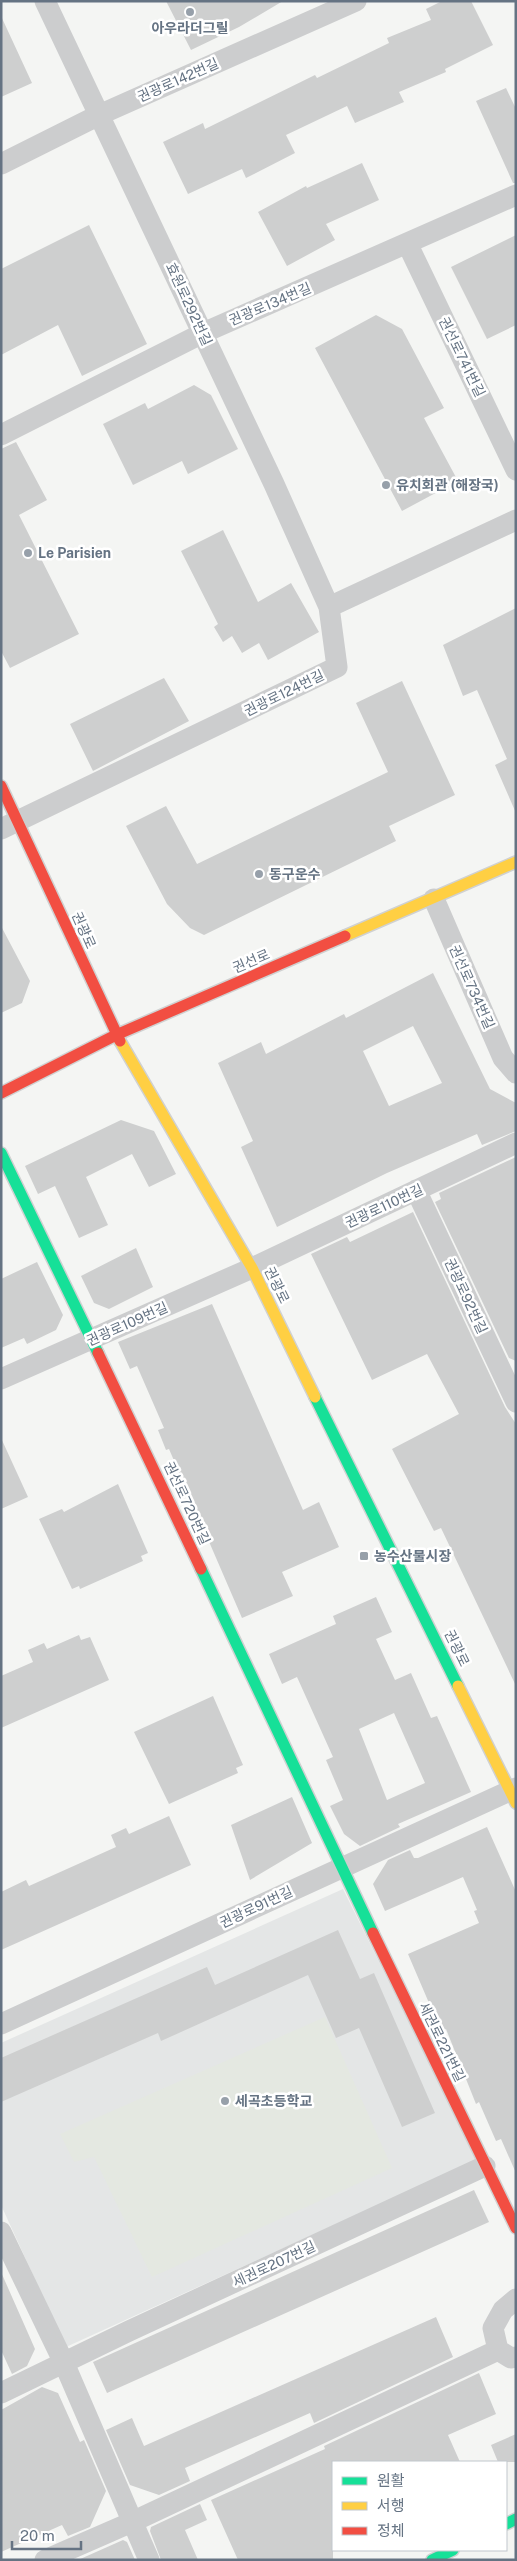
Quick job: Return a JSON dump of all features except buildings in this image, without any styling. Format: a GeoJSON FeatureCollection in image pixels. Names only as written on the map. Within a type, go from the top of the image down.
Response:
{"type":"FeatureCollection","features":[{"type":"Feature","properties":{"kind":"street","name":"효원로292번길"},"geometry":{"type":"LineString","coordinates":[[46,1],[203,333],[329,607]]}},
{"type":"Feature","properties":{"kind":"street","name":"권광로142번길"},"geometry":{"type":"LineString","coordinates":[[1,164],[99,115],[356,1]]}},
{"type":"Feature","properties":{"kind":"street","name":"권광로134번길"},"geometry":{"type":"LineString","coordinates":[[1,435],[203,333],[516,195]]}},
{"type":"Feature","properties":{"kind":"street","name":"권선로741번길"},"geometry":{"type":"LineString","coordinates":[[408,244],[514,458]]}},
{"type":"Feature","properties":{"kind":"street"},"geometry":{"type":"LineString","coordinates":[[329,607],[516,520]]}},
{"type":"Feature","properties":{"kind":"street","name":"권광로124번길"},"geometry":{"type":"LineString","coordinates":[[10,825],[337,667],[329,607]]}},
{"type":"Feature","properties":{"kind":"street","name":"권광로"},"geometry":{"type":"LineString","coordinates":[[1,786],[10,825],[116,1035],[252,1268],[514,1794]]}},
{"type":"Feature","properties":{"kind":"street","name":"권선로"},"geometry":{"type":"LineString","coordinates":[[1,1093],[116,1035],[516,862]]}},
{"type":"Feature","properties":{"kind":"street","name":"권선로734번길"},"geometry":{"type":"LineString","coordinates":[[434,899],[503,1058],[516,1073]]}},
{"type":"Feature","properties":{"kind":"street","name":"권광로110번길"},"geometry":{"type":"LineString","coordinates":[[252,1268],[516,1143]]}},
{"type":"Feature","properties":{"kind":"street","name":"권선로720번길"},"geometry":{"type":"LineString","coordinates":[[1,1153],[93,1339],[341,1868]]}},
{"type":"Feature","properties":{"kind":"street","name":"권광로92번길"},"geometry":{"type":"LineString","coordinates":[[416,1190],[516,1402]]}},
{"type":"Feature","properties":{"kind":"street","name":"권광로109번길"},"geometry":{"type":"LineString","coordinates":[[1,1380],[252,1268]]}},
{"type":"Feature","properties":{"kind":"street","name":"권광로91번길"},"geometry":{"type":"LineString","coordinates":[[1,2024],[341,1868],[514,1794]]}},
{"type":"Feature","properties":{"kind":"street","name":"세권로221번길"},"geometry":{"type":"LineString","coordinates":[[341,1868],[516,2228]]}},
{"type":"Feature","properties":{"kind":"street","name":"세권로207번길"},"geometry":{"type":"LineString","coordinates":[[1,2393],[129,2331],[485,2166]]}},
{"type":"Feature","properties":{"kind":"street"},"geometry":{"type":"LineString","coordinates":[[1,2232],[64,2364],[150,2560]]}},
{"type":"Feature","properties":{"kind":"street"},"geometry":{"type":"LineString","coordinates":[[45,2560],[507,2353],[493,2328],[503,2310],[516,2300]]}},
{"type":"Feature","properties":{"kind":"street"},"geometry":{"type":"LineString","coordinates":[[432,2560],[451,2551]]}},
{"type":"Feature","properties":{"kind":"shaded area","name":"세곡초등학교"},"geometry":{"type":"Polygon","coordinates":[[[343,1889],[477,2160],[66,2347],[1,2205],[1,2043],[343,1889]]]}},
{"type":"Feature","properties":{"kind":"shaded area"},"geometry":{"type":"Polygon","coordinates":[[[325,2017],[392,2168],[152,2277],[94,2157],[74,2162],[60,2134],[325,2017]]]}},
{"type":"Feature","properties":{"kind":"traffic: fast"},"geometry":{"type":"LineString","coordinates":[[1,1153],[98,1353]]}},
{"type":"Feature","properties":{"kind":"traffic: fast"},"geometry":{"type":"LineString","coordinates":[[315,1397],[458,1686]]}},
{"type":"Feature","properties":{"kind":"traffic: fast"},"geometry":{"type":"LineString","coordinates":[[201,1569],[373,1933]]}},
{"type":"Feature","properties":{"kind":"traffic: fast"},"geometry":{"type":"LineString","coordinates":[[507,2524],[516,2519]]}},
{"type":"Feature","properties":{"kind":"traffic: fast"},"geometry":{"type":"LineString","coordinates":[[432,2560],[451,2551]]}},
{"type":"Feature","properties":{"kind":"traffic: slow"},"geometry":{"type":"LineString","coordinates":[[345,936],[516,862]]}},
{"type":"Feature","properties":{"kind":"traffic: slow"},"geometry":{"type":"LineString","coordinates":[[120,1041],[252,1268],[315,1397]]}},
{"type":"Feature","properties":{"kind":"traffic: slow"},"geometry":{"type":"LineString","coordinates":[[458,1686],[516,1803]]}},
{"type":"Feature","properties":{"kind":"traffic: jam"},"geometry":{"type":"LineString","coordinates":[[1,786],[120,1041]]}},
{"type":"Feature","properties":{"kind":"traffic: jam"},"geometry":{"type":"LineString","coordinates":[[1,1093],[116,1035],[345,936]]}},
{"type":"Feature","properties":{"kind":"traffic: jam"},"geometry":{"type":"LineString","coordinates":[[98,1353],[201,1569]]}},
{"type":"Feature","properties":{"kind":"traffic: jam"},"geometry":{"type":"LineString","coordinates":[[373,1933],[516,2228]]}},
{"type":"Feature","properties":{"kind":"place","name":"아우라더그릴"},"geometry":{"type":"Point","coordinates":[190,12]}},
{"type":"Feature","properties":{"kind":"place","name":"유치회관 (해장국)"},"geometry":{"type":"Point","coordinates":[386,485]}},
{"type":"Feature","properties":{"kind":"place","name":"Le Parisien"},"geometry":{"type":"Point","coordinates":[28,553]}},
{"type":"Feature","properties":{"kind":"place","name":"동구운수"},"geometry":{"type":"Point","coordinates":[259,874]}},
{"type":"Feature","properties":{"kind":"place","name":"농수산물시장"},"geometry":{"type":"Point","coordinates":[364,1556]}},
{"type":"Feature","properties":{"kind":"place","name":"세곡초등학교"},"geometry":{"type":"Point","coordinates":[225,2101]}}]}
